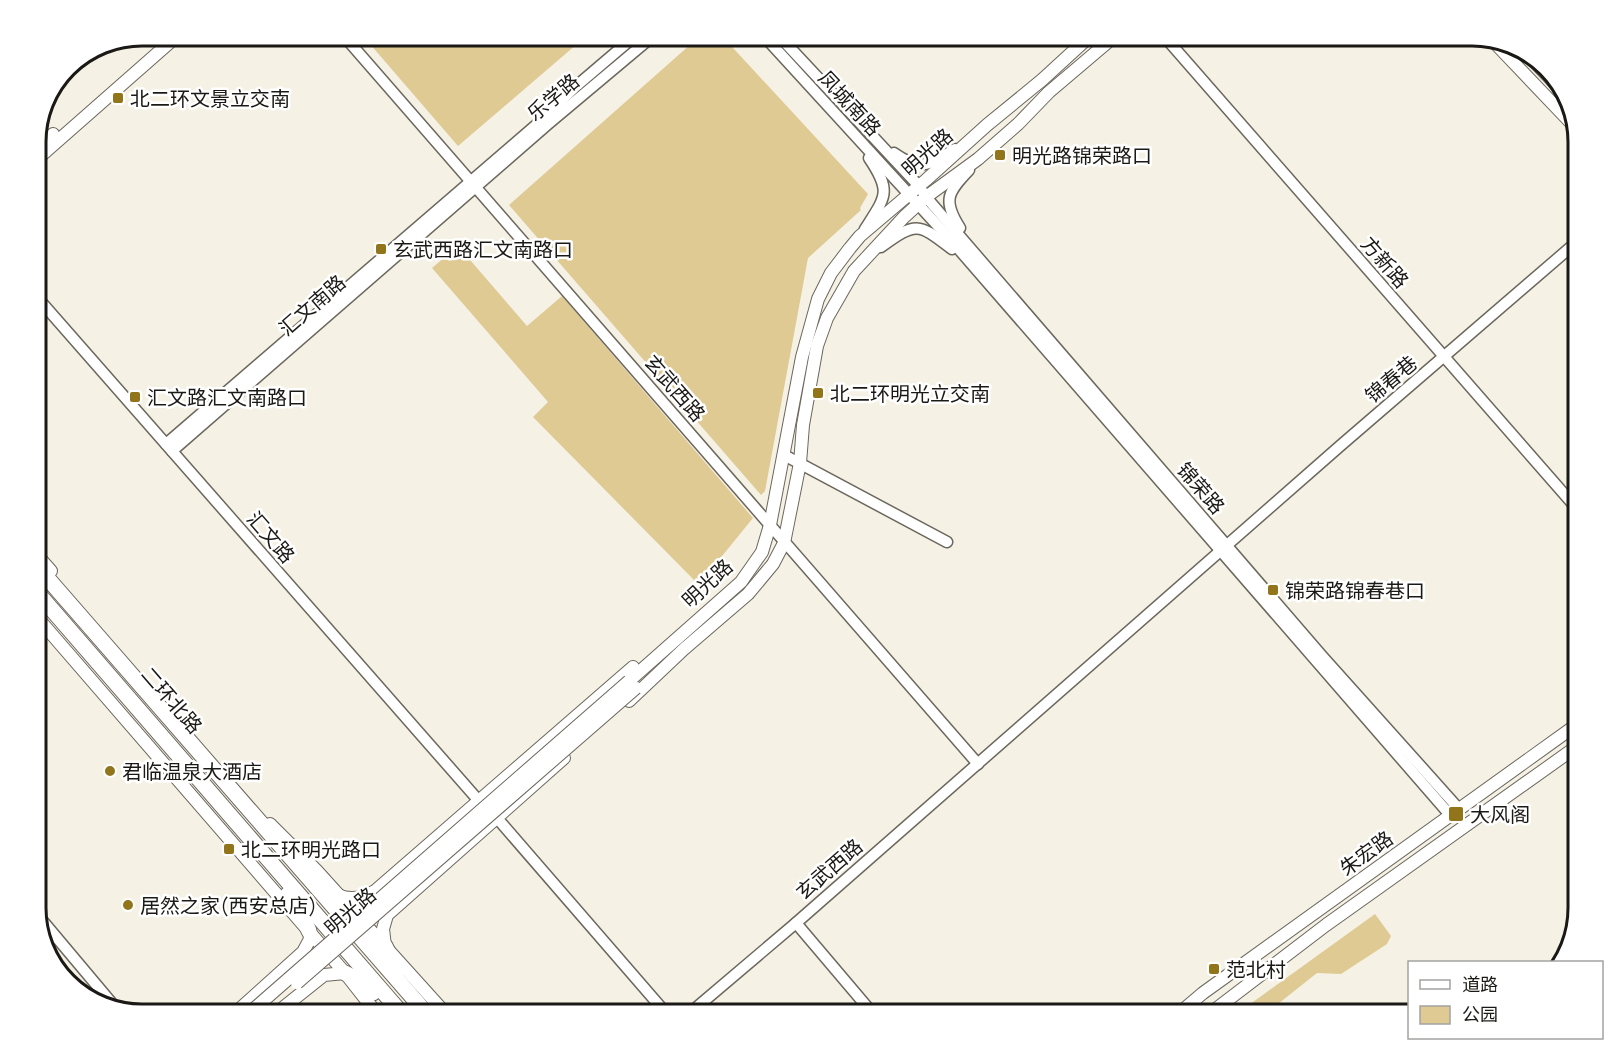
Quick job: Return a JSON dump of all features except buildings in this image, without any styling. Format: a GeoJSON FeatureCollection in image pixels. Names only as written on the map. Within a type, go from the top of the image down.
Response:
{"type":"FeatureCollection","features":[{"type":"Feature","properties":{"kind":"highway"},"geometry":{"type":"LineString","coordinates":[[47,577],[418,1004]]}},
{"type":"Feature","properties":{"kind":"highway","name":"二环北路"},"geometry":{"type":"LineString","coordinates":[[47,589],[394,1004]]}},
{"type":"Feature","properties":{"kind":"highway"},"geometry":{"type":"LineString","coordinates":[[68,601],[90,638]]}},
{"type":"Feature","properties":{"kind":"highway","name":"二环北路"},"geometry":{"type":"LineString","coordinates":[[47,604],[115,682],[173,741],[408,1004]]}},
{"type":"Feature","properties":{"kind":"highway"},"geometry":{"type":"LineString","coordinates":[[47,615],[288,894],[377,1004]]}},
{"type":"Feature","properties":{"kind":"highway"},"geometry":{"type":"LineString","coordinates":[[115,682],[129,709]]}},
{"type":"Feature","properties":{"kind":"highway"},"geometry":{"type":"LineString","coordinates":[[144,726],[205,760]]}},
{"type":"Feature","properties":{"kind":"highway"},"geometry":{"type":"LineString","coordinates":[[285,851],[310,876],[337,895]]}},
{"type":"Feature","properties":{"kind":"highway"},"geometry":{"type":"LineString","coordinates":[[288,894],[304,918],[309,931]]}},
{"type":"Feature","properties":{"kind":"highway"},"geometry":{"type":"LineString","coordinates":[[385,946],[395,968],[420,1004]]}},
{"type":"Feature","properties":{"kind":"highway"},"geometry":{"type":"LineString","coordinates":[[345,973],[359,980],[377,1004]]}},
{"type":"Feature","properties":{"kind":"main road"},"geometry":{"type":"LineString","coordinates":[[47,139],[154,47]]}},
{"type":"Feature","properties":{"kind":"main road"},"geometry":{"type":"LineString","coordinates":[[47,150],[164,47]]}},
{"type":"Feature","properties":{"kind":"main road","name":"明光路"},"geometry":{"type":"LineString","coordinates":[[272,1004],[633,684],[681,633],[741,582],[762,552],[770,525],[802,357],[813,315],[831,273],[860,236],[1078,47]]}},
{"type":"Feature","properties":{"kind":"main road","name":"明光路"},"geometry":{"type":"LineString","coordinates":[[385,946],[383,929],[387,915],[748,594],[773,564],[784,543],[800,463],[803,424],[821,332],[854,271],[922,201],[978,159],[1018,124],[1049,92],[1102,47]]}},
{"type":"Feature","properties":{"kind":"main road"},"geometry":{"type":"LineString","coordinates":[[1504,52],[1564,116]]}},
{"type":"Feature","properties":{"kind":"main road"},"geometry":{"type":"LineString","coordinates":[[47,567],[267,821],[304,857],[437,1004]]}},
{"type":"Feature","properties":{"kind":"main road"},"geometry":{"type":"LineString","coordinates":[[47,629],[345,973]]}},
{"type":"Feature","properties":{"kind":"main road"},"geometry":{"type":"LineString","coordinates":[[337,895],[351,899],[375,891],[640,661],[681,633]]}},
{"type":"Feature","properties":{"kind":"main road","name":"明光路"},"geometry":{"type":"LineString","coordinates":[[261,1004],[633,684],[684,649]]}},
{"type":"Feature","properties":{"kind":"main road","name":"朱宏路"},"geometry":{"type":"LineString","coordinates":[[1190,1004],[1568,731]]}},
{"type":"Feature","properties":{"kind":"main road","name":"朱宏路"},"geometry":{"type":"LineString","coordinates":[[1222,1004],[1326,925],[1568,753]]}},
{"type":"Feature","properties":{"kind":"main road"},"geometry":{"type":"LineString","coordinates":[[246,1004],[297,959],[308,945],[309,931]]}},
{"type":"Feature","properties":{"kind":"main road"},"geometry":{"type":"LineString","coordinates":[[288,1004],[324,975],[345,973]]}},
{"type":"Feature","properties":{"kind":"street","name":"玄武西路"},"geometry":{"type":"LineString","coordinates":[[354,47],[978,764]]}},
{"type":"Feature","properties":{"kind":"street","name":"乐学路"},"geometry":{"type":"LineString","coordinates":[[473,184],[623,47]]}},
{"type":"Feature","properties":{"kind":"street","name":"乐学路"},"geometry":{"type":"LineString","coordinates":[[473,184],[640,47]]}},
{"type":"Feature","properties":{"kind":"street","name":"凤城南路"},"geometry":{"type":"LineString","coordinates":[[774,47],[849,128],[914,190]]}},
{"type":"Feature","properties":{"kind":"street","name":"凤城南路"},"geometry":{"type":"LineString","coordinates":[[789,47],[875,139],[914,190]]}},
{"type":"Feature","properties":{"kind":"street","name":"方新路"},"geometry":{"type":"LineString","coordinates":[[1174,47],[1568,498]]}},
{"type":"Feature","properties":{"kind":"street"},"geometry":{"type":"LineString","coordinates":[[849,128],[878,171],[885,190],[881,204],[860,236]]}},
{"type":"Feature","properties":{"kind":"street"},"geometry":{"type":"LineString","coordinates":[[875,139],[905,161],[920,165],[930,164],[968,142]]}},
{"type":"Feature","properties":{"kind":"street"},"geometry":{"type":"LineString","coordinates":[[976,263],[954,220],[949,203],[953,188],[978,159]]}},
{"type":"Feature","properties":{"kind":"street","name":"汇文南路"},"geometry":{"type":"LineString","coordinates":[[169,448],[473,184]]}},
{"type":"Feature","properties":{"kind":"street","name":"锦荣路"},"geometry":{"type":"LineString","coordinates":[[914,190],[1224,548],[1330,664],[1455,812]]}},
{"type":"Feature","properties":{"kind":"street"},"geometry":{"type":"LineString","coordinates":[[866,257],[906,230],[920,228],[929,231],[976,263]]}},
{"type":"Feature","properties":{"kind":"street","name":"锦春巷"},"geometry":{"type":"LineString","coordinates":[[1224,548],[1568,250]]}},
{"type":"Feature","properties":{"kind":"street","name":"汇文路"},"geometry":{"type":"LineString","coordinates":[[47,309],[479,801]]}},
{"type":"Feature","properties":{"kind":"street"},"geometry":{"type":"LineString","coordinates":[[784,455],[948,542]]}},
{"type":"Feature","properties":{"kind":"street","name":"玄武西路"},"geometry":{"type":"LineString","coordinates":[[865,1004],[795,923],[1224,548]]}},
{"type":"Feature","properties":{"kind":"street"},"geometry":{"type":"LineString","coordinates":[[497,818],[659,1004]]}},
{"type":"Feature","properties":{"kind":"street"},"geometry":{"type":"LineString","coordinates":[[700,1004],[795,923]]}},
{"type":"Feature","properties":{"kind":"street"},"geometry":{"type":"LineString","coordinates":[[49,929],[108,998]]}},
{"type":"Feature","properties":{"kind":"green space"},"geometry":{"type":"Polygon","coordinates":[[[372,47],[574,47],[458,146],[372,47]]]}},
{"type":"Feature","properties":{"kind":"green space"},"geometry":{"type":"Polygon","coordinates":[[[688,47],[732,47],[868,194],[861,210],[808,258],[765,491],[761,495],[509,205],[688,47]]]}},
{"type":"Feature","properties":{"kind":"green space"},"geometry":{"type":"Polygon","coordinates":[[[458,246],[527,326],[562,296],[753,518],[718,561],[695,581],[533,417],[548,402],[432,268],[458,246]]]}},
{"type":"Feature","properties":{"kind":"green space"},"geometry":{"type":"Polygon","coordinates":[[[1375,914],[1391,936],[1387,944],[1341,974],[1317,973],[1278,1004],[1250,1004],[1375,914]]]}},
{"type":"Feature","properties":{"kind":"place","name":"北二环文景立交南"},"geometry":{"type":"Point","coordinates":[118,98]}},
{"type":"Feature","properties":{"kind":"place","name":"明光路锦荣路口"},"geometry":{"type":"Point","coordinates":[1000,155]}},
{"type":"Feature","properties":{"kind":"place","name":"玄武西路汇文南路口"},"geometry":{"type":"Point","coordinates":[381,249]}},
{"type":"Feature","properties":{"kind":"place","name":"北二环明光立交南"},"geometry":{"type":"Point","coordinates":[818,393]}},
{"type":"Feature","properties":{"kind":"place","name":"汇文路汇文南路口"},"geometry":{"type":"Point","coordinates":[135,397]}},
{"type":"Feature","properties":{"kind":"place","name":"锦荣路锦春巷口"},"geometry":{"type":"Point","coordinates":[1273,590]}},
{"type":"Feature","properties":{"kind":"place","name":"君临温泉大酒店"},"geometry":{"type":"Point","coordinates":[110,771]}},
{"type":"Feature","properties":{"kind":"place","name":"大风阁"},"geometry":{"type":"Point","coordinates":[1456,814]}},
{"type":"Feature","properties":{"kind":"place","name":"北二环明光路口"},"geometry":{"type":"Point","coordinates":[229,849]}},
{"type":"Feature","properties":{"kind":"place","name":"居然之家(西安总店)"},"geometry":{"type":"Point","coordinates":[128,905]}},
{"type":"Feature","properties":{"kind":"place","name":"范北村"},"geometry":{"type":"Point","coordinates":[1214,969]}}]}
